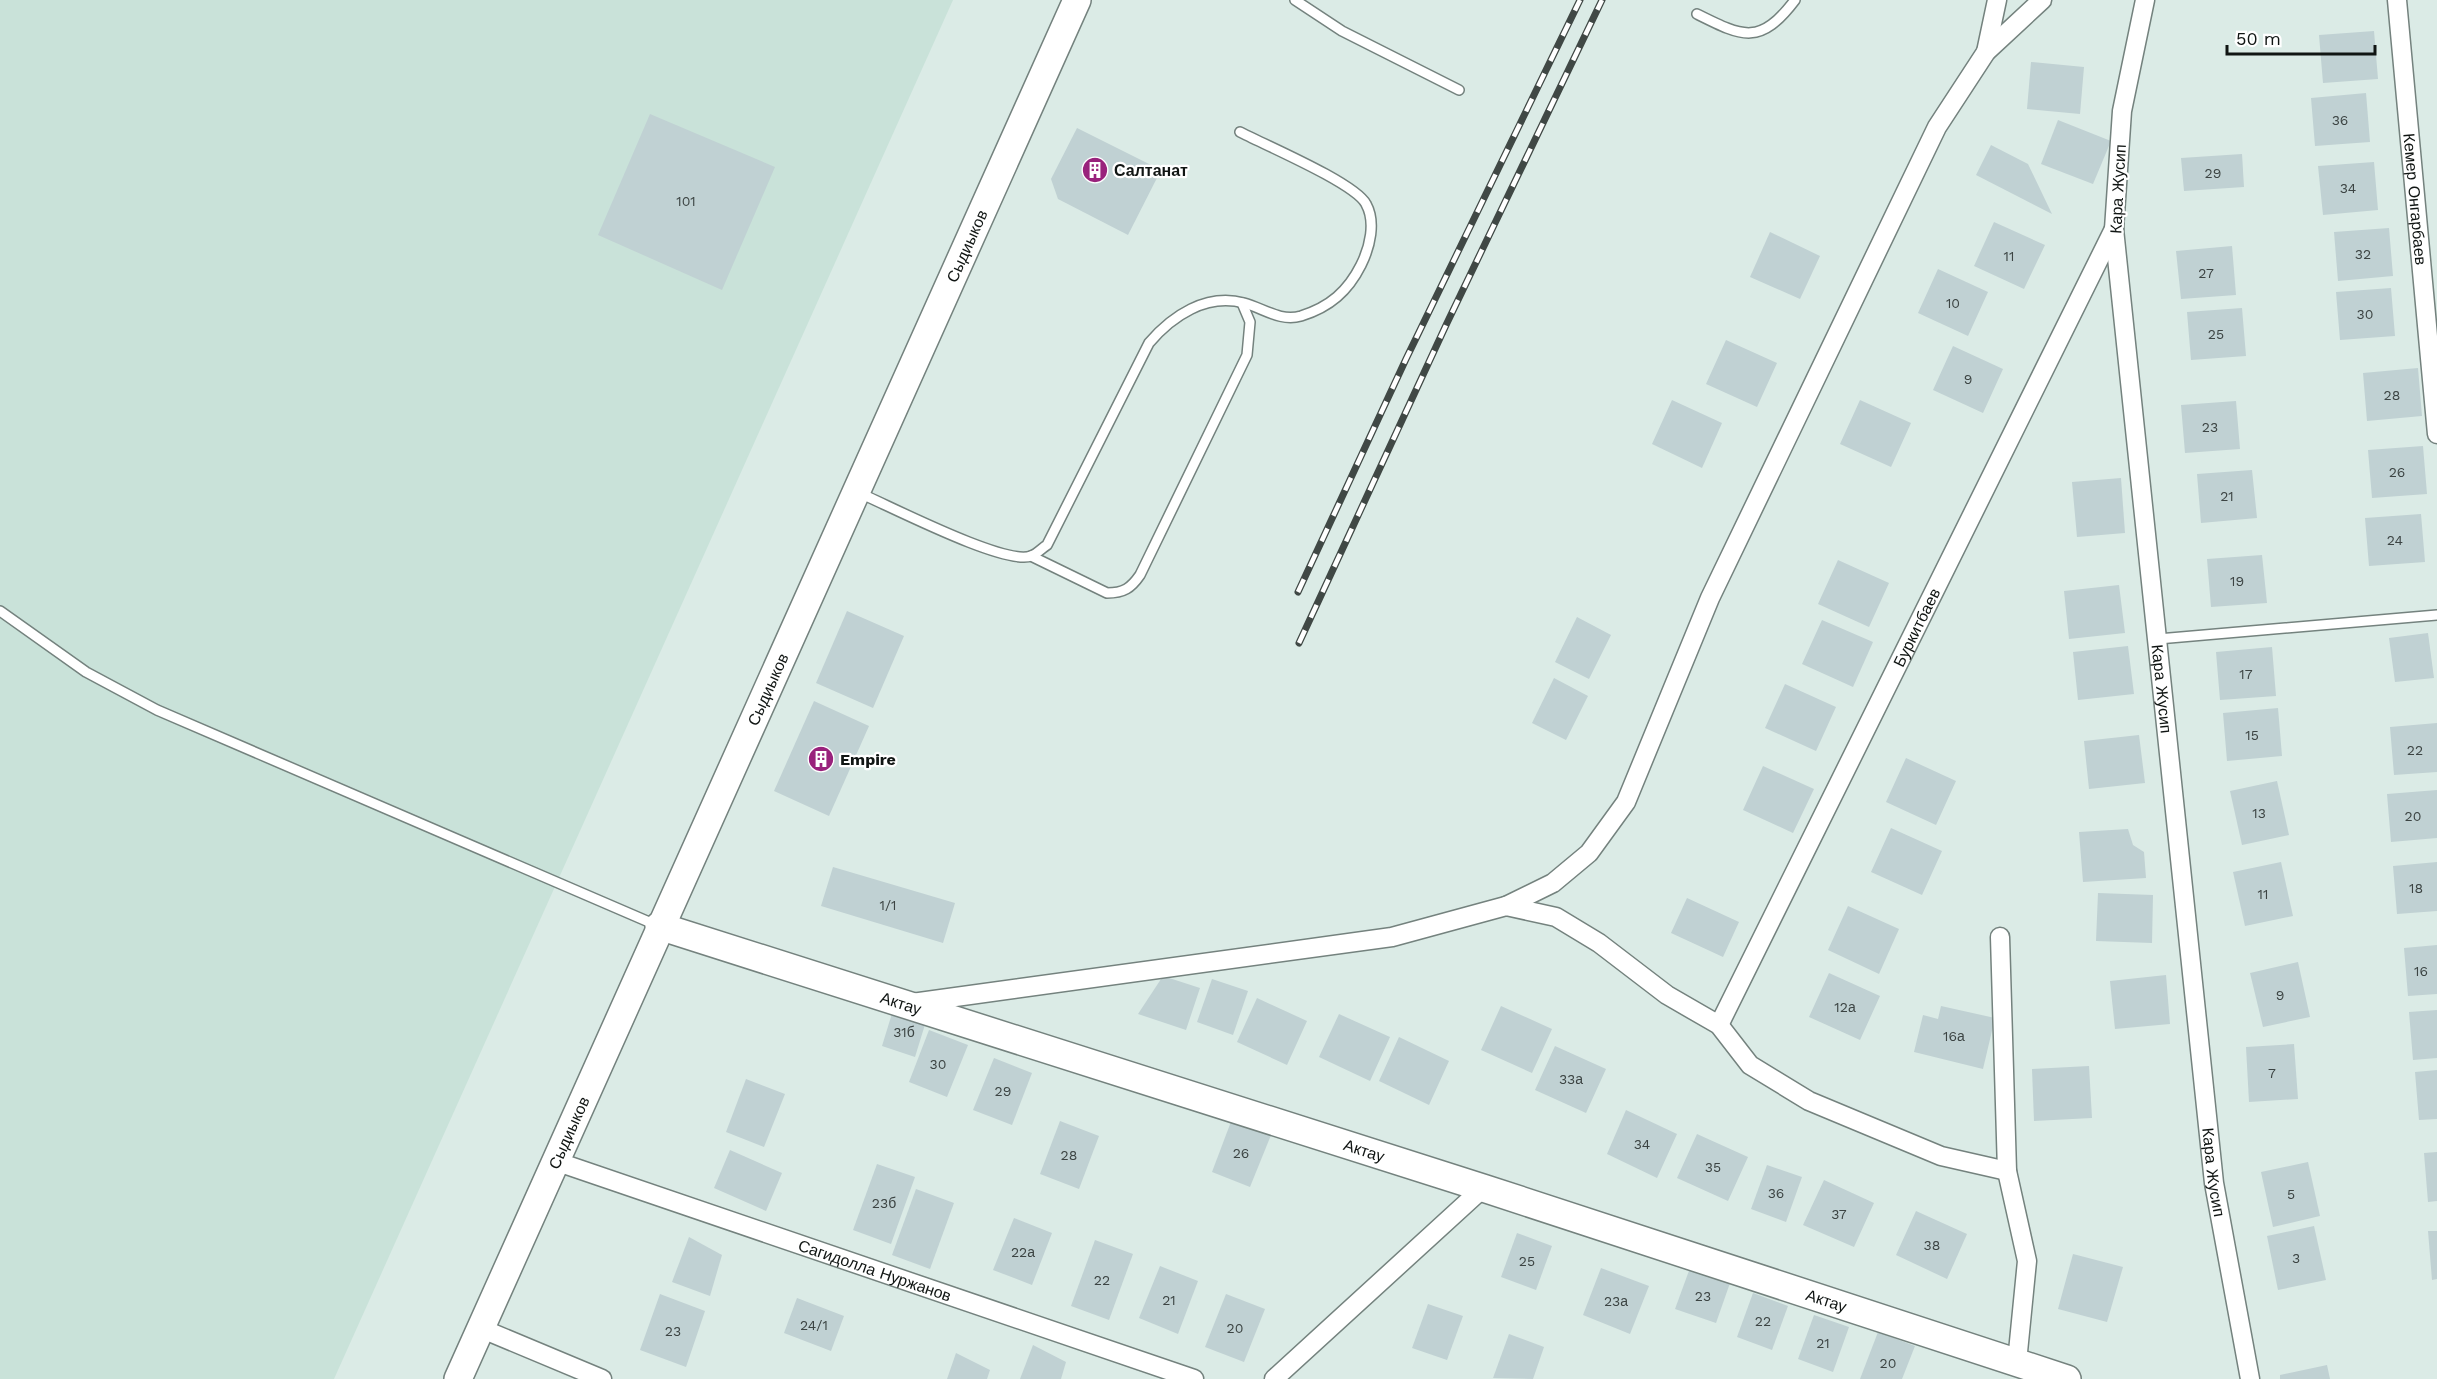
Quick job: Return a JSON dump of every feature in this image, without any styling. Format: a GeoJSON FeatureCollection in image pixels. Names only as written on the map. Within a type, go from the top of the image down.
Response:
{"type":"FeatureCollection","features":[{"type":"Feature","properties":{"kind":"street","name":"Сыдиыков"},"geometry":{"type":"LineString","coordinates":[[458,1379],[659,926],[1077,0]]}},
{"type":"Feature","properties":{"kind":"street"},"geometry":{"type":"LineString","coordinates":[[1986,52],[1997,0]]}},
{"type":"Feature","properties":{"kind":"street"},"geometry":{"type":"LineString","coordinates":[[905,1004],[1392,937],[1506,906],[1553,883],[1589,853],[1626,802],[1716,588],[1937,127],[1986,52],[2042,0]]}},
{"type":"Feature","properties":{"kind":"street","name":"Кара Жусип"},"geometry":{"type":"LineString","coordinates":[[2145,0],[2122,111],[2115,229],[2214,1183],[2250,1379]]}},
{"type":"Feature","properties":{"kind":"street","name":"Кемер Онгарбаев"},"geometry":{"type":"LineString","coordinates":[[2397,0],[2437,434]]}},
{"type":"Feature","properties":{"kind":"street","name":"Буркитбаев"},"geometry":{"type":"LineString","coordinates":[[1719,1025],[2115,229]]}},
{"type":"Feature","properties":{"kind":"street"},"geometry":{"type":"LineString","coordinates":[[1506,906],[1556,917],[1599,943],[1667,995],[1719,1025],[1750,1065],[1809,1101],[1941,1156],[2007,1171]]}},
{"type":"Feature","properties":{"kind":"street","name":"Актау"},"geometry":{"type":"LineString","coordinates":[[659,926],[1483,1188],[2067,1379]]}},
{"type":"Feature","properties":{"kind":"street"},"geometry":{"type":"LineString","coordinates":[[2000,937],[2007,1171],[2028,1261],[2017,1362]]}},
{"type":"Feature","properties":{"kind":"street","name":"Сагидолла Нуржанов"},"geometry":{"type":"LineString","coordinates":[[555,1161],[1194,1379]]}},
{"type":"Feature","properties":{"kind":"street"},"geometry":{"type":"LineString","coordinates":[[1274,1379],[1483,1188]]}},
{"type":"Feature","properties":{"kind":"street"},"geometry":{"type":"LineString","coordinates":[[480,1328],[602,1379]]}},
{"type":"Feature","properties":{"kind":"lane"},"geometry":{"type":"LineString","coordinates":[[1295,0],[1342,31],[1459,90]]}},
{"type":"Feature","properties":{"kind":"lane"},"geometry":{"type":"LineString","coordinates":[[1697,14],[1735,33],[1750,33],[1766,30],[1794,0]]}},
{"type":"Feature","properties":{"kind":"lane"},"geometry":{"type":"LineString","coordinates":[[1031,556],[1047,545],[1149,343],[1165,324],[1187,309],[1215,302],[1242,303],[1275,316],[1298,317],[1322,308],[1350,286],[1367,253],[1372,221],[1366,202],[1345,185],[1240,132]]}},
{"type":"Feature","properties":{"kind":"lane"},"geometry":{"type":"LineString","coordinates":[[855,491],[984,548],[1012,557],[1031,556],[1107,593],[1120,593],[1132,586],[1140,575],[1247,355],[1250,322],[1242,303]]}},
{"type":"Feature","properties":{"kind":"lane"},"geometry":{"type":"LineString","coordinates":[[0,611],[86,672],[157,710],[659,926]]}},
{"type":"Feature","properties":{"kind":"lane"},"geometry":{"type":"LineString","coordinates":[[2158,639],[2437,615]]}},
{"type":"Feature","properties":{"kind":"shaded area"},"geometry":{"type":"Polygon","coordinates":[[[0,0],[953,0],[334,1379],[0,1379],[0,0]]]}},
{"type":"Feature","properties":{"kind":"building"},"geometry":{"type":"Polygon","coordinates":[[[2374,31],[2378,79],[2323,83],[2319,35],[2374,31]]]}},
{"type":"Feature","properties":{"kind":"building"},"geometry":{"type":"Polygon","coordinates":[[[2031,62],[2084,67],[2080,114],[2027,109],[2031,62]]]}},
{"type":"Feature","properties":{"kind":"building"},"geometry":{"type":"Polygon","coordinates":[[[2366,93],[2370,142],[2315,146],[2311,98],[2366,93]]]}},
{"type":"Feature","properties":{"kind":"building"},"geometry":{"type":"Polygon","coordinates":[[[650,114],[775,167],[722,290],[598,235],[650,114]]]}},
{"type":"Feature","properties":{"kind":"building"},"geometry":{"type":"Polygon","coordinates":[[[2058,120],[2111,141],[2093,184],[2041,164],[2058,120]]]}},
{"type":"Feature","properties":{"kind":"building"},"geometry":{"type":"Polygon","coordinates":[[[1077,128],[1161,170],[1128,235],[1058,199],[1051,179],[1077,128]]]}},
{"type":"Feature","properties":{"kind":"building"},"geometry":{"type":"Polygon","coordinates":[[[1991,145],[2028,164],[2052,214],[1976,175],[1991,145]]]}},
{"type":"Feature","properties":{"kind":"building"},"geometry":{"type":"Polygon","coordinates":[[[2242,154],[2244,187],[2184,191],[2181,158],[2242,154]]]}},
{"type":"Feature","properties":{"kind":"building"},"geometry":{"type":"Polygon","coordinates":[[[2374,162],[2378,210],[2323,215],[2318,166],[2374,162]]]}},
{"type":"Feature","properties":{"kind":"building"},"geometry":{"type":"Polygon","coordinates":[[[1994,222],[2045,245],[2024,289],[1974,266],[1994,222]]]}},
{"type":"Feature","properties":{"kind":"building"},"geometry":{"type":"Polygon","coordinates":[[[2389,228],[2393,276],[2338,281],[2334,232],[2389,228]]]}},
{"type":"Feature","properties":{"kind":"building"},"geometry":{"type":"Polygon","coordinates":[[[1770,232],[1820,256],[1800,299],[1750,277],[1770,232]]]}},
{"type":"Feature","properties":{"kind":"building"},"geometry":{"type":"Polygon","coordinates":[[[2232,246],[2236,295],[2181,299],[2176,251],[2232,246]]]}},
{"type":"Feature","properties":{"kind":"building"},"geometry":{"type":"Polygon","coordinates":[[[1938,269],[1988,292],[1968,336],[1918,313],[1938,269]]]}},
{"type":"Feature","properties":{"kind":"building"},"geometry":{"type":"Polygon","coordinates":[[[2391,288],[2395,336],[2340,340],[2336,292],[2391,288]]]}},
{"type":"Feature","properties":{"kind":"building"},"geometry":{"type":"Polygon","coordinates":[[[2242,308],[2246,356],[2191,360],[2187,312],[2242,308]]]}},
{"type":"Feature","properties":{"kind":"building"},"geometry":{"type":"Polygon","coordinates":[[[1726,340],[1777,363],[1757,407],[1706,384],[1726,340]]]}},
{"type":"Feature","properties":{"kind":"building"},"geometry":{"type":"Polygon","coordinates":[[[1953,346],[2003,369],[1983,413],[1933,390],[1953,346]]]}},
{"type":"Feature","properties":{"kind":"building"},"geometry":{"type":"Polygon","coordinates":[[[2418,368],[2422,416],[2367,421],[2363,373],[2418,368]]]}},
{"type":"Feature","properties":{"kind":"building"},"geometry":{"type":"Polygon","coordinates":[[[1672,400],[1722,423],[1702,468],[1652,444],[1672,400]]]}},
{"type":"Feature","properties":{"kind":"building"},"geometry":{"type":"Polygon","coordinates":[[[1860,400],[1911,423],[1891,467],[1840,444],[1860,400]]]}},
{"type":"Feature","properties":{"kind":"building"},"geometry":{"type":"Polygon","coordinates":[[[2236,401],[2240,449],[2185,453],[2181,405],[2236,401]]]}},
{"type":"Feature","properties":{"kind":"building"},"geometry":{"type":"Polygon","coordinates":[[[2423,446],[2427,494],[2372,498],[2368,450],[2423,446]]]}},
{"type":"Feature","properties":{"kind":"building"},"geometry":{"type":"Polygon","coordinates":[[[2252,470],[2257,518],[2201,523],[2197,474],[2252,470]]]}},
{"type":"Feature","properties":{"kind":"building"},"geometry":{"type":"Polygon","coordinates":[[[2121,478],[2125,533],[2077,537],[2072,482],[2121,478]]]}},
{"type":"Feature","properties":{"kind":"building"},"geometry":{"type":"Polygon","coordinates":[[[2421,514],[2425,562],[2369,566],[2365,518],[2421,514]]]}},
{"type":"Feature","properties":{"kind":"building"},"geometry":{"type":"Polygon","coordinates":[[[2262,555],[2267,603],[2211,607],[2207,559],[2262,555]]]}},
{"type":"Feature","properties":{"kind":"building"},"geometry":{"type":"Polygon","coordinates":[[[1838,560],[1889,583],[1869,627],[1818,604],[1838,560]]]}},
{"type":"Feature","properties":{"kind":"building"},"geometry":{"type":"Polygon","coordinates":[[[2119,585],[2125,633],[2069,639],[2064,591],[2119,585]]]}},
{"type":"Feature","properties":{"kind":"building"},"geometry":{"type":"Polygon","coordinates":[[[847,611],[904,636],[873,708],[816,683],[847,611]]]}},
{"type":"Feature","properties":{"kind":"building"},"geometry":{"type":"Polygon","coordinates":[[[1577,617],[1611,635],[1589,679],[1555,662],[1577,617]]]}},
{"type":"Feature","properties":{"kind":"building"},"geometry":{"type":"Polygon","coordinates":[[[1822,620],[1873,642],[1853,687],[1802,664],[1822,620]]]}},
{"type":"Feature","properties":{"kind":"building"},"geometry":{"type":"Polygon","coordinates":[[[2428,633],[2434,678],[2395,682],[2389,638],[2428,633]]]}},
{"type":"Feature","properties":{"kind":"building"},"geometry":{"type":"Polygon","coordinates":[[[2128,646],[2134,694],[2078,700],[2073,652],[2128,646]]]}},
{"type":"Feature","properties":{"kind":"building"},"geometry":{"type":"Polygon","coordinates":[[[2272,647],[2276,696],[2220,700],[2216,652],[2272,647]]]}},
{"type":"Feature","properties":{"kind":"building"},"geometry":{"type":"Polygon","coordinates":[[[1554,678],[1588,696],[1566,740],[1532,723],[1554,678]]]}},
{"type":"Feature","properties":{"kind":"building"},"geometry":{"type":"Polygon","coordinates":[[[1785,684],[1836,707],[1816,751],[1765,728],[1785,684]]]}},
{"type":"Feature","properties":{"kind":"building","name":"Empire"},"geometry":{"type":"Polygon","coordinates":[[[814,701],[869,726],[829,816],[774,791],[814,701]]]}},
{"type":"Feature","properties":{"kind":"building"},"geometry":{"type":"Polygon","coordinates":[[[2278,708],[2282,756],[2227,761],[2223,713],[2278,708]]]}},
{"type":"Feature","properties":{"kind":"building"},"geometry":{"type":"Polygon","coordinates":[[[2437,723],[2437,772],[2394,775],[2390,727],[2437,723]]]}},
{"type":"Feature","properties":{"kind":"building"},"geometry":{"type":"Polygon","coordinates":[[[2139,735],[2145,783],[2089,789],[2084,741],[2139,735]]]}},
{"type":"Feature","properties":{"kind":"building"},"geometry":{"type":"Polygon","coordinates":[[[1906,758],[1956,781],[1936,825],[1886,802],[1906,758]]]}},
{"type":"Feature","properties":{"kind":"building"},"geometry":{"type":"Polygon","coordinates":[[[1763,766],[1814,789],[1793,833],[1743,810],[1763,766]]]}},
{"type":"Feature","properties":{"kind":"building"},"geometry":{"type":"Polygon","coordinates":[[[2277,781],[2289,835],[2242,845],[2230,791],[2277,781]]]}},
{"type":"Feature","properties":{"kind":"building"},"geometry":{"type":"Polygon","coordinates":[[[2437,790],[2437,838],[2391,842],[2387,794],[2437,790]]]}},
{"type":"Feature","properties":{"kind":"building"},"geometry":{"type":"Polygon","coordinates":[[[1891,828],[1942,851],[1922,895],[1871,872],[1891,828]]]}},
{"type":"Feature","properties":{"kind":"building"},"geometry":{"type":"Polygon","coordinates":[[[2128,829],[2133,845],[2144,852],[2146,878],[2083,882],[2079,832],[2128,829]]]}},
{"type":"Feature","properties":{"kind":"building"},"geometry":{"type":"Polygon","coordinates":[[[2281,862],[2293,916],[2245,926],[2233,872],[2281,862]]]}},
{"type":"Feature","properties":{"kind":"building"},"geometry":{"type":"Polygon","coordinates":[[[2437,862],[2437,911],[2397,914],[2393,866],[2437,862]]]}},
{"type":"Feature","properties":{"kind":"building"},"geometry":{"type":"Polygon","coordinates":[[[833,867],[955,903],[943,943],[821,906],[833,867]]]}},
{"type":"Feature","properties":{"kind":"building"},"geometry":{"type":"Polygon","coordinates":[[[2098,893],[2153,895],[2152,943],[2096,941],[2098,893]]]}},
{"type":"Feature","properties":{"kind":"building"},"geometry":{"type":"Polygon","coordinates":[[[1687,898],[1739,922],[1723,957],[1671,933],[1687,898]]]}},
{"type":"Feature","properties":{"kind":"building"},"geometry":{"type":"Polygon","coordinates":[[[1848,906],[1899,929],[1879,974],[1828,950],[1848,906]]]}},
{"type":"Feature","properties":{"kind":"building"},"geometry":{"type":"Polygon","coordinates":[[[2437,945],[2437,994],[2408,996],[2404,948],[2437,945]]]}},
{"type":"Feature","properties":{"kind":"building"},"geometry":{"type":"Polygon","coordinates":[[[2298,962],[2310,1017],[2263,1027],[2250,973],[2298,962]]]}},
{"type":"Feature","properties":{"kind":"building"},"geometry":{"type":"Polygon","coordinates":[[[1829,973],[1880,996],[1860,1040],[1809,1017],[1829,973]]]}},
{"type":"Feature","properties":{"kind":"building"},"geometry":{"type":"Polygon","coordinates":[[[2166,975],[2170,1024],[2115,1029],[2110,981],[2166,975]]]}},
{"type":"Feature","properties":{"kind":"building"},"geometry":{"type":"Polygon","coordinates":[[[1163,976],[1200,988],[1186,1030],[1138,1014],[1163,976]]]}},
{"type":"Feature","properties":{"kind":"building"},"geometry":{"type":"Polygon","coordinates":[[[1212,979],[1248,991],[1233,1035],[1197,1022],[1212,979]]]}},
{"type":"Feature","properties":{"kind":"building"},"geometry":{"type":"Polygon","coordinates":[[[1257,998],[1307,1021],[1287,1065],[1237,1042],[1257,998]]]}},
{"type":"Feature","properties":{"kind":"building"},"geometry":{"type":"Polygon","coordinates":[[[1501,1006],[1552,1029],[1532,1073],[1481,1050],[1501,1006]]]}},
{"type":"Feature","properties":{"kind":"building"},"geometry":{"type":"Polygon","coordinates":[[[1941,1006],[1995,1018],[1983,1069],[1914,1052],[1923,1015],[1938,1019],[1941,1006]]]}},
{"type":"Feature","properties":{"kind":"building"},"geometry":{"type":"Polygon","coordinates":[[[894,1007],[927,1018],[915,1057],[882,1046],[894,1007]]]}},
{"type":"Feature","properties":{"kind":"building"},"geometry":{"type":"Polygon","coordinates":[[[2437,1010],[2437,1058],[2413,1060],[2409,1012],[2437,1010]]]}},
{"type":"Feature","properties":{"kind":"building"},"geometry":{"type":"Polygon","coordinates":[[[1339,1014],[1390,1037],[1370,1081],[1319,1057],[1339,1014]]]}},
{"type":"Feature","properties":{"kind":"building"},"geometry":{"type":"Polygon","coordinates":[[[929,1030],[968,1045],[947,1097],[909,1082],[929,1030]]]}},
{"type":"Feature","properties":{"kind":"building"},"geometry":{"type":"Polygon","coordinates":[[[1399,1037],[1449,1061],[1429,1105],[1379,1081],[1399,1037]]]}},
{"type":"Feature","properties":{"kind":"building"},"geometry":{"type":"Polygon","coordinates":[[[2294,1044],[2298,1099],[2249,1102],[2246,1047],[2294,1044]]]}},
{"type":"Feature","properties":{"kind":"building"},"geometry":{"type":"Polygon","coordinates":[[[1555,1046],[1606,1069],[1586,1113],[1535,1090],[1555,1046]]]}},
{"type":"Feature","properties":{"kind":"building"},"geometry":{"type":"Polygon","coordinates":[[[994,1058],[1032,1073],[1012,1125],[973,1110],[994,1058]]]}},
{"type":"Feature","properties":{"kind":"building"},"geometry":{"type":"Polygon","coordinates":[[[2089,1066],[2092,1118],[2034,1121],[2032,1069],[2089,1066]]]}},
{"type":"Feature","properties":{"kind":"building"},"geometry":{"type":"Polygon","coordinates":[[[2437,1070],[2437,1119],[2419,1120],[2415,1072],[2437,1070]]]}},
{"type":"Feature","properties":{"kind":"building"},"geometry":{"type":"Polygon","coordinates":[[[746,1079],[785,1094],[764,1147],[726,1132],[746,1079]]]}},
{"type":"Feature","properties":{"kind":"building"},"geometry":{"type":"Polygon","coordinates":[[[1626,1110],[1677,1134],[1657,1178],[1607,1154],[1626,1110]]]}},
{"type":"Feature","properties":{"kind":"building"},"geometry":{"type":"Polygon","coordinates":[[[1232,1119],[1271,1135],[1250,1187],[1212,1172],[1232,1119]]]}},
{"type":"Feature","properties":{"kind":"building"},"geometry":{"type":"Polygon","coordinates":[[[1060,1121],[1099,1136],[1079,1189],[1040,1174],[1060,1121]]]}},
{"type":"Feature","properties":{"kind":"building"},"geometry":{"type":"Polygon","coordinates":[[[1697,1134],[1748,1157],[1728,1201],[1677,1178],[1697,1134]]]}},
{"type":"Feature","properties":{"kind":"building"},"geometry":{"type":"Polygon","coordinates":[[[730,1150],[782,1173],[766,1211],[714,1188],[730,1150]]]}},
{"type":"Feature","properties":{"kind":"building"},"geometry":{"type":"Polygon","coordinates":[[[2437,1152],[2437,1201],[2428,1202],[2424,1153],[2437,1152]]]}},
{"type":"Feature","properties":{"kind":"building"},"geometry":{"type":"Polygon","coordinates":[[[2308,1162],[2320,1216],[2273,1227],[2261,1172],[2308,1162]]]}},
{"type":"Feature","properties":{"kind":"building"},"geometry":{"type":"Polygon","coordinates":[[[877,1164],[915,1177],[891,1244],[853,1230],[877,1164]]]}},
{"type":"Feature","properties":{"kind":"building"},"geometry":{"type":"Polygon","coordinates":[[[1767,1165],[1802,1177],[1786,1222],[1751,1209],[1767,1165]]]}},
{"type":"Feature","properties":{"kind":"building"},"geometry":{"type":"Polygon","coordinates":[[[1824,1180],[1874,1203],[1854,1247],[1803,1225],[1824,1180]]]}},
{"type":"Feature","properties":{"kind":"building"},"geometry":{"type":"Polygon","coordinates":[[[916,1189],[954,1203],[930,1269],[892,1255],[916,1189]]]}},
{"type":"Feature","properties":{"kind":"building"},"geometry":{"type":"Polygon","coordinates":[[[1916,1211],[1967,1234],[1947,1279],[1896,1255],[1916,1211]]]}},
{"type":"Feature","properties":{"kind":"building"},"geometry":{"type":"Polygon","coordinates":[[[1014,1218],[1052,1233],[1032,1285],[993,1270],[1014,1218]]]}},
{"type":"Feature","properties":{"kind":"building"},"geometry":{"type":"Polygon","coordinates":[[[2314,1226],[2326,1280],[2278,1290],[2267,1236],[2314,1226]]]}},
{"type":"Feature","properties":{"kind":"building"},"geometry":{"type":"Polygon","coordinates":[[[2428,1231],[2437,1231],[2437,1279],[2432,1280],[2428,1231]]]}},
{"type":"Feature","properties":{"kind":"building"},"geometry":{"type":"Polygon","coordinates":[[[1517,1233],[1552,1246],[1536,1290],[1501,1277],[1517,1233]]]}},
{"type":"Feature","properties":{"kind":"building"},"geometry":{"type":"Polygon","coordinates":[[[689,1237],[722,1255],[710,1296],[672,1282],[689,1237]]]}},
{"type":"Feature","properties":{"kind":"building"},"geometry":{"type":"Polygon","coordinates":[[[1095,1240],[1133,1254],[1109,1320],[1071,1306],[1095,1240]]]}},
{"type":"Feature","properties":{"kind":"building"},"geometry":{"type":"Polygon","coordinates":[[[2073,1254],[2123,1267],[2107,1322],[2058,1309],[2073,1254]]]}},
{"type":"Feature","properties":{"kind":"building"},"geometry":{"type":"Polygon","coordinates":[[[1160,1266],[1198,1281],[1178,1334],[1139,1318],[1160,1266]]]}},
{"type":"Feature","properties":{"kind":"building"},"geometry":{"type":"Polygon","coordinates":[[[1601,1268],[1649,1286],[1630,1334],[1583,1315],[1601,1268]]]}},
{"type":"Feature","properties":{"kind":"building"},"geometry":{"type":"Polygon","coordinates":[[[1690,1268],[1730,1283],[1716,1323],[1675,1309],[1690,1268]]]}},
{"type":"Feature","properties":{"kind":"building"},"geometry":{"type":"Polygon","coordinates":[[[1753,1293],[1788,1306],[1772,1350],[1737,1337],[1753,1293]]]}},
{"type":"Feature","properties":{"kind":"building"},"geometry":{"type":"Polygon","coordinates":[[[660,1294],[705,1311],[686,1367],[640,1350],[660,1294]]]}},
{"type":"Feature","properties":{"kind":"building"},"geometry":{"type":"Polygon","coordinates":[[[1226,1294],[1265,1309],[1244,1362],[1205,1347],[1226,1294]]]}},
{"type":"Feature","properties":{"kind":"building"},"geometry":{"type":"Polygon","coordinates":[[[797,1298],[844,1316],[831,1351],[784,1333],[797,1298]]]}},
{"type":"Feature","properties":{"kind":"building"},"geometry":{"type":"Polygon","coordinates":[[[1428,1304],[1463,1316],[1447,1360],[1412,1348],[1428,1304]]]}},
{"type":"Feature","properties":{"kind":"building"},"geometry":{"type":"Polygon","coordinates":[[[1814,1315],[1849,1327],[1833,1372],[1798,1359],[1814,1315]]]}},
{"type":"Feature","properties":{"kind":"building"},"geometry":{"type":"Polygon","coordinates":[[[1878,1332],[1915,1346],[1902,1379],[1860,1379],[1878,1332]]]}},
{"type":"Feature","properties":{"kind":"building"},"geometry":{"type":"Polygon","coordinates":[[[1509,1334],[1544,1347],[1533,1379],[1493,1378],[1509,1334]]]}},
{"type":"Feature","properties":{"kind":"building"},"geometry":{"type":"Polygon","coordinates":[[[1033,1345],[1066,1362],[1061,1379],[1020,1379],[1033,1345]]]}},
{"type":"Feature","properties":{"kind":"building"},"geometry":{"type":"Polygon","coordinates":[[[956,1353],[990,1370],[987,1379],[947,1379],[956,1353]]]}},
{"type":"Feature","properties":{"kind":"building"},"geometry":{"type":"Polygon","coordinates":[[[2327,1365],[2330,1379],[2280,1379],[2280,1375],[2327,1365]]]}},
{"type":"Feature","properties":{"kind":"railway"},"geometry":{"type":"LineString","coordinates":[[1298,592],[1406,359],[1580,0]]}},
{"type":"Feature","properties":{"kind":"railway"},"geometry":{"type":"LineString","coordinates":[[1299,643],[1447,323],[1602,0]]}},
{"type":"Feature","properties":{"kind":"place","name":"Салтанат"},"geometry":{"type":"Point","coordinates":[1095,170]}},
{"type":"Feature","properties":{"kind":"place","name":"Empire"},"geometry":{"type":"Point","coordinates":[821,759]}}]}
